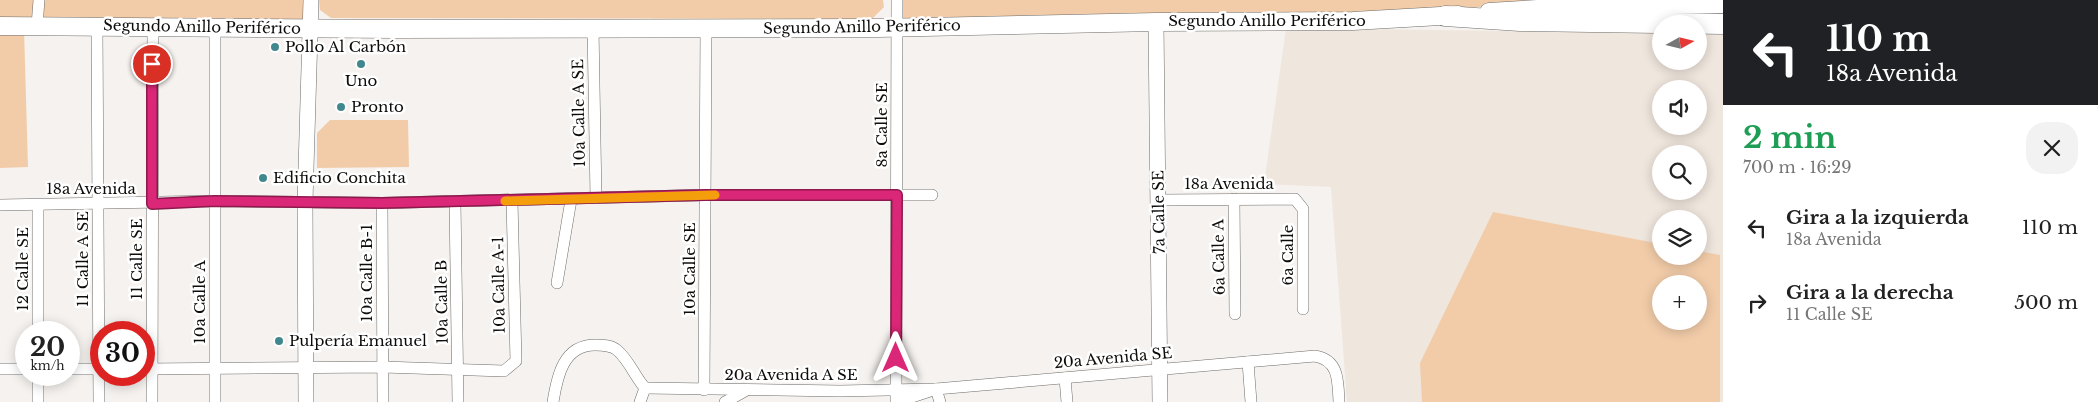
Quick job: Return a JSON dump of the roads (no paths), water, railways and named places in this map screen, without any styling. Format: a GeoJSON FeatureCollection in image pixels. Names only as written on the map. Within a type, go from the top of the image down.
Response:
{"type":"FeatureCollection","features":[{"type":"Feature","properties":{"kind":"highway"},"geometry":{"type":"LineString","coordinates":[[1445,16],[1520,21],[1723,24]]}},
{"type":"Feature","properties":{"kind":"main road","name":"Segundo Anillo Periférico"},"geometry":{"type":"LineString","coordinates":[[0,26],[97,25],[310,28],[897,27],[1156,22],[1353,21],[1569,6],[1723,4]]}},
{"type":"Feature","properties":{"kind":"street"},"geometry":{"type":"LineString","coordinates":[[37,26],[39,0]]}},
{"type":"Feature","properties":{"kind":"street"},"geometry":{"type":"LineString","coordinates":[[306,402],[306,202],[311,0]]}},
{"type":"Feature","properties":{"kind":"street","name":"8a Calle SE"},"geometry":{"type":"LineString","coordinates":[[897,0],[897,398]]}},
{"type":"Feature","properties":{"kind":"street","name":"7a Calle SE"},"geometry":{"type":"LineString","coordinates":[[1156,22],[1160,402]]}},
{"type":"Feature","properties":{"kind":"street","name":"11 Calle A SE"},"geometry":{"type":"LineString","coordinates":[[97,25],[99,321]]}},
{"type":"Feature","properties":{"kind":"street","name":"11 Calle SE"},"geometry":{"type":"LineString","coordinates":[[149,321],[153,26]]}},
{"type":"Feature","properties":{"kind":"street","name":"10a Calle A"},"geometry":{"type":"LineString","coordinates":[[215,27],[215,402]]}},
{"type":"Feature","properties":{"kind":"street","name":"10a Calle A SE"},"geometry":{"type":"LineString","coordinates":[[593,28],[596,198]]}},
{"type":"Feature","properties":{"kind":"street","name":"10a Calle SE"},"geometry":{"type":"LineString","coordinates":[[704,390],[706,28]]}},
{"type":"Feature","properties":{"kind":"street","name":"18a Avenida"},"geometry":{"type":"LineString","coordinates":[[0,205],[152,204],[214,201],[455,202],[705,195],[932,195]]}},
{"type":"Feature","properties":{"kind":"street","name":"6a Calle A"},"geometry":{"type":"LineString","coordinates":[[1234,199],[1235,314]]}},
{"type":"Feature","properties":{"kind":"street","name":"18a Avenida"},"geometry":{"type":"LineString","coordinates":[[1159,200],[1295,199],[1300,202]]}},
{"type":"Feature","properties":{"kind":"street"},"geometry":{"type":"LineString","coordinates":[[557,283],[571,200]]}},
{"type":"Feature","properties":{"kind":"street","name":"10a Calle A-1"},"geometry":{"type":"LineString","coordinates":[[458,370],[504,370],[516,361],[512,201]]}},
{"type":"Feature","properties":{"kind":"street","name":"10a Calle B"},"geometry":{"type":"LineString","coordinates":[[455,202],[458,402]]}},
{"type":"Feature","properties":{"kind":"street","name":"6a Calle"},"geometry":{"type":"LineString","coordinates":[[1300,202],[1303,209],[1303,309]]}},
{"type":"Feature","properties":{"kind":"street","name":"10a Calle B-1"},"geometry":{"type":"LineString","coordinates":[[382,203],[383,402]]}},
{"type":"Feature","properties":{"kind":"street","name":"12 Calle SE"},"geometry":{"type":"LineString","coordinates":[[38,205],[38,321]]}},
{"type":"Feature","properties":{"kind":"street"},"geometry":{"type":"LineString","coordinates":[[553,402],[559,370],[565,359],[577,350],[590,345],[603,345],[616,349],[645,388],[640,402]]}},
{"type":"Feature","properties":{"kind":"street","name":"20a Avenida SE"},"geometry":{"type":"LineString","coordinates":[[897,398],[936,389],[1314,356],[1325,358],[1332,363],[1337,372],[1339,402]]}},
{"type":"Feature","properties":{"kind":"street"},"geometry":{"type":"LineString","coordinates":[[1248,362],[1251,402]]}},
{"type":"Feature","properties":{"kind":"street"},"geometry":{"type":"LineString","coordinates":[[155,369],[383,367],[458,370]]}},
{"type":"Feature","properties":{"kind":"street"},"geometry":{"type":"LineString","coordinates":[[0,369],[15,369]]}},
{"type":"Feature","properties":{"kind":"street"},"geometry":{"type":"LineString","coordinates":[[1066,378],[1067,402]]}},
{"type":"Feature","properties":{"kind":"street"},"geometry":{"type":"LineString","coordinates":[[38,386],[38,402]]}},
{"type":"Feature","properties":{"kind":"street","name":"11 Calle A SE"},"geometry":{"type":"LineString","coordinates":[[99,386],[99,402]]}},
{"type":"Feature","properties":{"kind":"street","name":"11 Calle SE"},"geometry":{"type":"LineString","coordinates":[[150,386],[152,402]]}},
{"type":"Feature","properties":{"kind":"street","name":"20a Avenida A SE"},"geometry":{"type":"LineString","coordinates":[[645,388],[746,390],[841,397],[897,398]]}},
{"type":"Feature","properties":{"kind":"street"},"geometry":{"type":"LineString","coordinates":[[936,389],[940,402]]}},
{"type":"Feature","properties":{"kind":"street"},"geometry":{"type":"LineString","coordinates":[[725,402],[746,390]]}},
{"type":"Feature","properties":{"kind":"place","name":"Pollo Al Carbón"},"geometry":{"type":"Point","coordinates":[275,47]}},
{"type":"Feature","properties":{"kind":"place","name":"Uno"},"geometry":{"type":"Point","coordinates":[361,64]}},
{"type":"Feature","properties":{"kind":"place","name":"Pronto"},"geometry":{"type":"Point","coordinates":[341,107]}},
{"type":"Feature","properties":{"kind":"place","name":"Edificio Conchita"},"geometry":{"type":"Point","coordinates":[263,178]}},
{"type":"Feature","properties":{"kind":"place","name":"Pulpería Emanuel"},"geometry":{"type":"Point","coordinates":[279,341]}}]}
